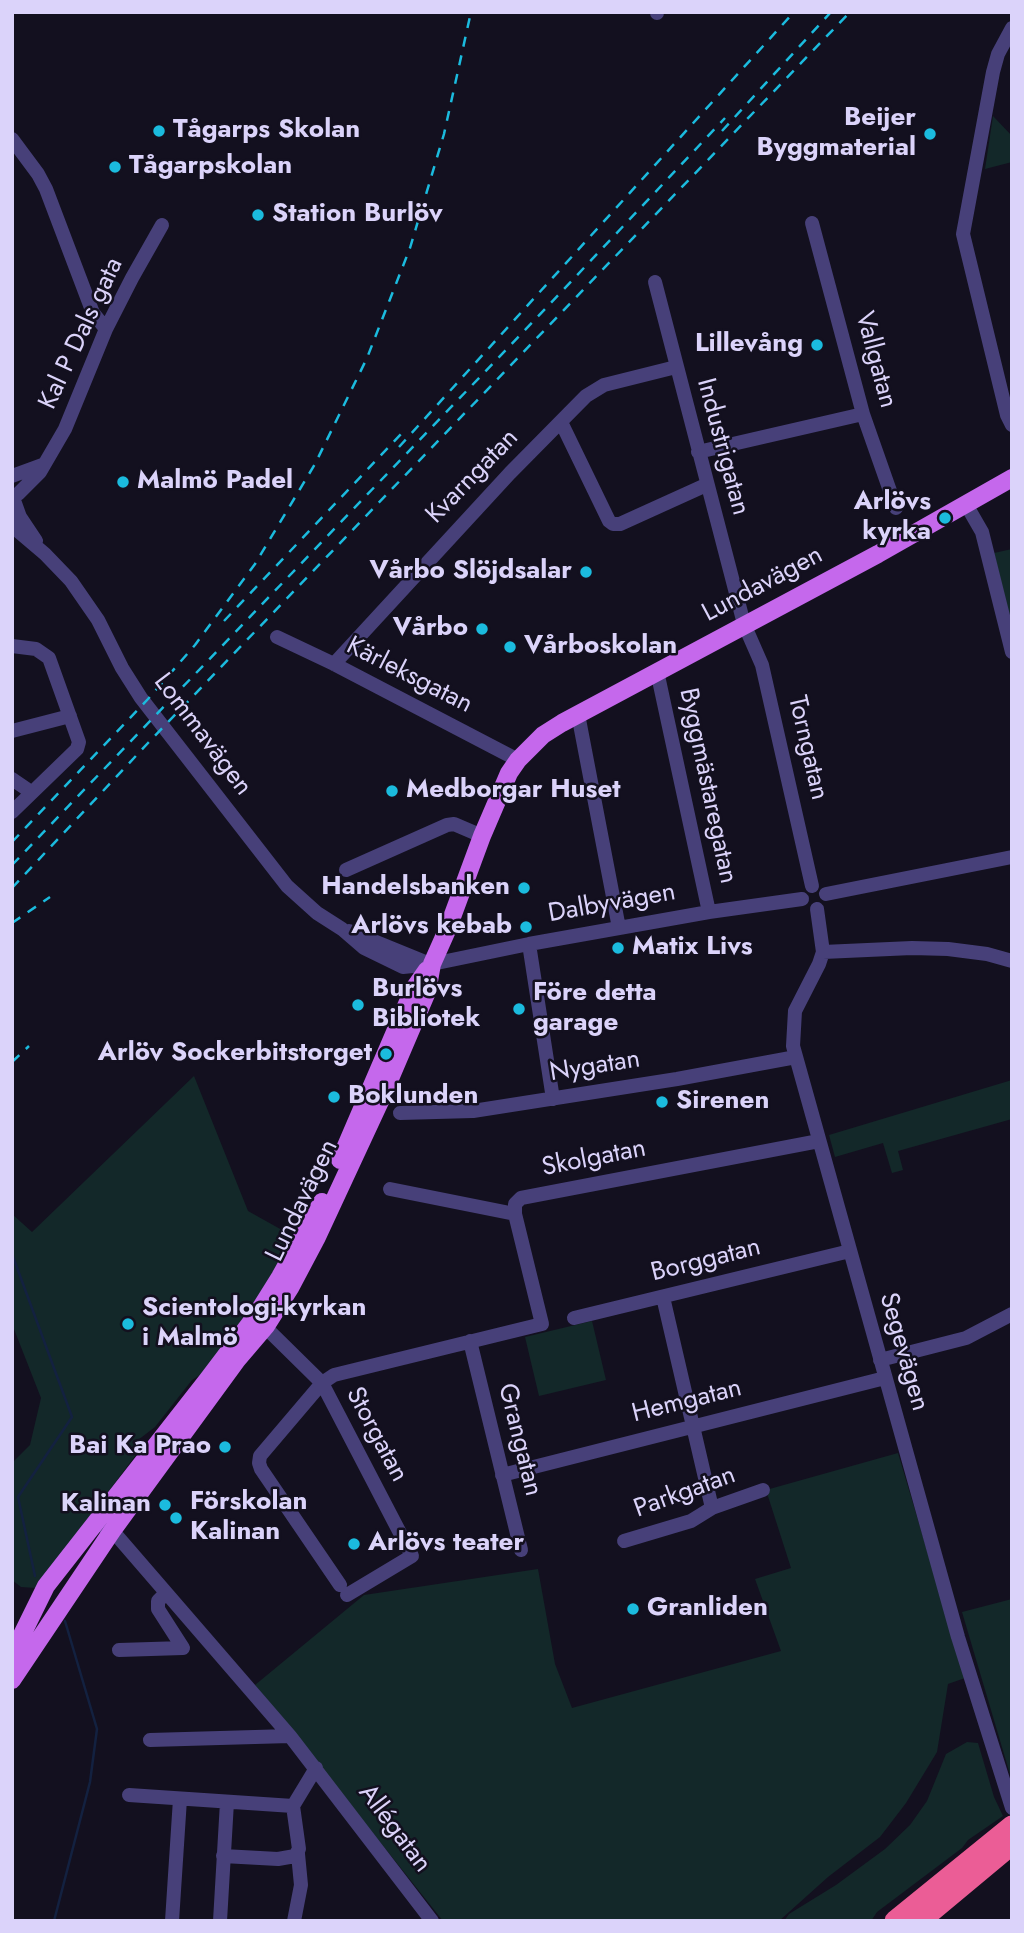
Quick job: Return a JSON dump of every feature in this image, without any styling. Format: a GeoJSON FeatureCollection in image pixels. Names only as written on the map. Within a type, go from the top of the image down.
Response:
{"type":"FeatureCollection","features":[{"type":"Feature","properties":{"kind":"highway"},"geometry":{"type":"LineString","coordinates":[[920,1921],[1012,1826]]}},
{"type":"Feature","properties":{"kind":"highway"},"geometry":{"type":"LineString","coordinates":[[895,1921],[1012,1845]]}},
{"type":"Feature","properties":{"kind":"main road","name":"Lundavägen"},"geometry":{"type":"LineString","coordinates":[[12,1679],[113,1531],[237,1360],[260,1321],[319,1208],[413,990],[432,964],[482,836],[517,760],[543,735],[578,714],[967,506],[1012,478]]}},
{"type":"Feature","properties":{"kind":"main road","name":"Lundavägen"},"geometry":{"type":"LineString","coordinates":[[12,1655],[46,1586],[208,1379],[260,1321]]}},
{"type":"Feature","properties":{"kind":"street"},"geometry":{"type":"LineString","coordinates":[[1012,28],[998,54],[993,72],[963,234],[1012,425]]}},
{"type":"Feature","properties":{"kind":"street"},"geometry":{"type":"LineString","coordinates":[[12,139],[42,182],[93,313],[106,329]]}},
{"type":"Feature","properties":{"kind":"street","name":"Vallgatan"},"geometry":{"type":"LineString","coordinates":[[812,223],[863,414],[896,508]]}},
{"type":"Feature","properties":{"kind":"street","name":"Kal P Dals gata"},"geometry":{"type":"LineString","coordinates":[[14,492],[46,463],[65,429],[106,329],[162,225]]}},
{"type":"Feature","properties":{"kind":"street","name":"Industrigatan"},"geometry":{"type":"LineString","coordinates":[[655,282],[744,624]]}},
{"type":"Feature","properties":{"kind":"street","name":"Kvarngatan"},"geometry":{"type":"LineString","coordinates":[[334,664],[440,548],[586,396],[604,385],[676,367]]}},
{"type":"Feature","properties":{"kind":"street"},"geometry":{"type":"LineString","coordinates":[[698,452],[863,414]]}},
{"type":"Feature","properties":{"kind":"street"},"geometry":{"type":"LineString","coordinates":[[561,422],[609,521],[613,524],[620,524],[706,485]]}},
{"type":"Feature","properties":{"kind":"street","name":"Lommavägen"},"geometry":{"type":"LineString","coordinates":[[14,492],[20,517],[45,554]]}},
{"type":"Feature","properties":{"kind":"street"},"geometry":{"type":"LineString","coordinates":[[967,506],[982,532],[1012,652]]}},
{"type":"Feature","properties":{"kind":"street","name":"Lommavägen"},"geometry":{"type":"LineString","coordinates":[[12,526],[71,581],[87,603],[141,698],[287,886],[364,948],[403,967],[432,964]]}},
{"type":"Feature","properties":{"kind":"street","name":"Torngatan"},"geometry":{"type":"LineString","coordinates":[[744,624],[762,664],[812,886]]}},
{"type":"Feature","properties":{"kind":"street","name":"Kärleksgatan"},"geometry":{"type":"LineString","coordinates":[[277,638],[334,664],[517,760]]}},
{"type":"Feature","properties":{"kind":"street"},"geometry":{"type":"LineString","coordinates":[[12,646],[36,649],[49,658],[79,742],[77,749],[12,812]]}},
{"type":"Feature","properties":{"kind":"street","name":"Byggmästaregatan"},"geometry":{"type":"LineString","coordinates":[[657,671],[709,912]]}},
{"type":"Feature","properties":{"kind":"street"},"geometry":{"type":"LineString","coordinates":[[578,714],[619,928]]}},
{"type":"Feature","properties":{"kind":"street"},"geometry":{"type":"LineString","coordinates":[[12,731],[69,716]]}},
{"type":"Feature","properties":{"kind":"street"},"geometry":{"type":"LineString","coordinates":[[12,779],[31,792]]}},
{"type":"Feature","properties":{"kind":"street"},"geometry":{"type":"LineString","coordinates":[[345,870],[447,825],[454,824],[482,836]]}},
{"type":"Feature","properties":{"kind":"street"},"geometry":{"type":"LineString","coordinates":[[826,894],[1012,857]]}},
{"type":"Feature","properties":{"kind":"street"},"geometry":{"type":"LineString","coordinates":[[812,886],[818,886],[826,894],[824,904],[817,909],[807,908],[802,899],[804,890],[812,886]]}},
{"type":"Feature","properties":{"kind":"street","name":"Dalbyvägen"},"geometry":{"type":"LineString","coordinates":[[432,964],[709,912],[802,899]]}},
{"type":"Feature","properties":{"kind":"street"},"geometry":{"type":"LineString","coordinates":[[817,909],[823,952],[948,949],[987,954],[1012,961]]}},
{"type":"Feature","properties":{"kind":"street"},"geometry":{"type":"LineString","coordinates":[[529,944],[553,1099]]}},
{"type":"Feature","properties":{"kind":"street","name":"Segevägen"},"geometry":{"type":"LineString","coordinates":[[823,952],[795,1011],[792,1036],[796,1057],[958,1637],[1012,1808]]}},
{"type":"Feature","properties":{"kind":"street","name":"Nygatan"},"geometry":{"type":"LineString","coordinates":[[400,1113],[473,1111],[796,1057]]}},
{"type":"Feature","properties":{"kind":"street","name":"Skolgatan"},"geometry":{"type":"LineString","coordinates":[[515,1214],[515,1204],[521,1198],[819,1141]]}},
{"type":"Feature","properties":{"kind":"street"},"geometry":{"type":"LineString","coordinates":[[321,1383],[334,1375],[542,1324],[515,1214],[390,1189]]}},
{"type":"Feature","properties":{"kind":"street","name":"Borggatan"},"geometry":{"type":"LineString","coordinates":[[574,1318],[850,1251]]}},
{"type":"Feature","properties":{"kind":"street"},"geometry":{"type":"LineString","coordinates":[[663,1297],[712,1508]]}},
{"type":"Feature","properties":{"kind":"street"},"geometry":{"type":"LineString","coordinates":[[880,1360],[966,1338],[1012,1314]]}},
{"type":"Feature","properties":{"kind":"street","name":"Storgatan"},"geometry":{"type":"LineString","coordinates":[[260,1321],[321,1383],[412,1556],[343,1590],[259,1463],[260,1456],[321,1383]]}},
{"type":"Feature","properties":{"kind":"street","name":"Grangatan"},"geometry":{"type":"LineString","coordinates":[[470,1341],[521,1550]]}},
{"type":"Feature","properties":{"kind":"street","name":"Hemgatan"},"geometry":{"type":"LineString","coordinates":[[502,1475],[885,1378]]}},
{"type":"Feature","properties":{"kind":"street","name":"Parkgatan"},"geometry":{"type":"LineString","coordinates":[[624,1541],[691,1521],[712,1508],[763,1490]]}},
{"type":"Feature","properties":{"kind":"street","name":"Allégatan"},"geometry":{"type":"LineString","coordinates":[[95,1522],[113,1531],[290,1736],[432,1921]]}},
{"type":"Feature","properties":{"kind":"street"},"geometry":{"type":"LineString","coordinates":[[119,1650],[183,1647],[158,1609],[158,1601],[166,1593]]}},
{"type":"Feature","properties":{"kind":"street"},"geometry":{"type":"LineString","coordinates":[[150,1740],[290,1736]]}},
{"type":"Feature","properties":{"kind":"street"},"geometry":{"type":"LineString","coordinates":[[294,1921],[301,1885],[293,1806],[316,1768]]}},
{"type":"Feature","properties":{"kind":"street"},"geometry":{"type":"LineString","coordinates":[[129,1795],[293,1806]]}},
{"type":"Feature","properties":{"kind":"street"},"geometry":{"type":"LineString","coordinates":[[172,1921],[180,1799]]}},
{"type":"Feature","properties":{"kind":"street"},"geometry":{"type":"LineString","coordinates":[[220,1921],[227,1802]]}},
{"type":"Feature","properties":{"kind":"street"},"geometry":{"type":"LineString","coordinates":[[223,1856],[291,1858],[298,1854]]}},
{"type":"Feature","properties":{"kind":"green space"},"geometry":{"type":"Polygon","coordinates":[[[993,116],[1012,136],[1012,162],[985,169],[993,116]]]}},
{"type":"Feature","properties":{"kind":"green space"},"geometry":{"type":"Polygon","coordinates":[[[1012,549],[1012,628],[994,553],[1012,549]]]}},
{"type":"Feature","properties":{"kind":"green space"},"geometry":{"type":"Polygon","coordinates":[[[194,1076],[248,1211],[282,1230],[290,1251],[215,1365],[192,1380],[155,1427],[138,1440],[138,1452],[36,1588],[21,1587],[12,1580],[12,1463],[30,1445],[41,1398],[12,1324],[12,1214],[32,1232],[194,1076]]]}},
{"type":"Feature","properties":{"kind":"green space"},"geometry":{"type":"Polygon","coordinates":[[[1012,1080],[1012,1119],[898,1151],[903,1170],[892,1173],[883,1143],[835,1157],[829,1135],[1012,1080]]]}},
{"type":"Feature","properties":{"kind":"green space"},"geometry":{"type":"Polygon","coordinates":[[[592,1321],[606,1380],[539,1396],[525,1337],[592,1321]]]}},
{"type":"Feature","properties":{"kind":"green space"},"geometry":{"type":"Polygon","coordinates":[[[898,1453],[965,1678],[948,1684],[937,1752],[906,1803],[880,1837],[828,1877],[779,1921],[443,1921],[255,1685],[364,1595],[538,1569],[555,1664],[572,1708],[781,1651],[755,1579],[791,1568],[766,1490],[898,1453]]]}},
{"type":"Feature","properties":{"kind":"green space"},"geometry":{"type":"Polygon","coordinates":[[[1012,1599],[1012,1781],[962,1612],[1012,1599]]]}},
{"type":"Feature","properties":{"kind":"green space"},"geometry":{"type":"Polygon","coordinates":[[[967,1742],[978,1743],[994,1797],[1003,1816],[968,1840],[962,1848],[877,1912],[871,1921],[784,1921],[789,1914],[836,1885],[885,1849],[910,1825],[927,1801],[946,1754],[967,1742]]]}},
{"type":"Feature","properties":{"kind":"waterway"},"geometry":{"type":"LineString","coordinates":[[12,1254],[72,1417],[18,1497],[35,1576]]}},
{"type":"Feature","properties":{"kind":"waterway"},"geometry":{"type":"LineString","coordinates":[[54,1921],[90,1782],[97,1729],[65,1621]]}},
{"type":"Feature","properties":{"kind":"railway"},"geometry":{"type":"LineString","coordinates":[[12,842],[148,699],[195,645],[255,564],[315,464],[367,358],[410,248],[444,134],[471,12]]}},
{"type":"Feature","properties":{"kind":"railway"},"geometry":{"type":"LineString","coordinates":[[399,447],[794,12]]}},
{"type":"Feature","properties":{"kind":"railway"},"geometry":{"type":"LineString","coordinates":[[722,131],[831,12]]}},
{"type":"Feature","properties":{"kind":"railway"},"geometry":{"type":"LineString","coordinates":[[12,888],[850,12]]}},
{"type":"Feature","properties":{"kind":"railway"},"geometry":{"type":"LineString","coordinates":[[12,865],[725,118]]}},
{"type":"Feature","properties":{"kind":"railway"},"geometry":{"type":"LineString","coordinates":[[224,621],[402,433]]}},
{"type":"Feature","properties":{"kind":"railway"},"geometry":{"type":"LineString","coordinates":[[12,923],[50,897]]}},
{"type":"Feature","properties":{"kind":"railway"},"geometry":{"type":"LineString","coordinates":[[12,1062],[29,1046]]}},
{"type":"Feature","properties":{"kind":"place","name":"Tågarps Skolan"},"geometry":{"type":"Point","coordinates":[159,131]}},
{"type":"Feature","properties":{"kind":"place","name":"Beijer Byggmaterial"},"geometry":{"type":"Point","coordinates":[930,134]}},
{"type":"Feature","properties":{"kind":"place","name":"Tågarpskolan"},"geometry":{"type":"Point","coordinates":[115,167]}},
{"type":"Feature","properties":{"kind":"place","name":"Station Burlöv"},"geometry":{"type":"Point","coordinates":[258,215]}},
{"type":"Feature","properties":{"kind":"place","name":"Lillevång"},"geometry":{"type":"Point","coordinates":[817,345]}},
{"type":"Feature","properties":{"kind":"place","name":"Malmö Padel"},"geometry":{"type":"Point","coordinates":[123,482]}},
{"type":"Feature","properties":{"kind":"place","name":"Arlövs kyrka"},"geometry":{"type":"Point","coordinates":[945,518]}},
{"type":"Feature","properties":{"kind":"place","name":"Vårbo Slöjdsalar"},"geometry":{"type":"Point","coordinates":[586,572]}},
{"type":"Feature","properties":{"kind":"place","name":"Vårbo"},"geometry":{"type":"Point","coordinates":[482,629]}},
{"type":"Feature","properties":{"kind":"place","name":"Vårboskolan"},"geometry":{"type":"Point","coordinates":[510,647]}},
{"type":"Feature","properties":{"kind":"place","name":"Medborgar Huset"},"geometry":{"type":"Point","coordinates":[392,791]}},
{"type":"Feature","properties":{"kind":"place","name":"Handelsbanken"},"geometry":{"type":"Point","coordinates":[524,888]}},
{"type":"Feature","properties":{"kind":"place","name":"Arlövs kebab"},"geometry":{"type":"Point","coordinates":[526,927]}},
{"type":"Feature","properties":{"kind":"place","name":"Matix Livs"},"geometry":{"type":"Point","coordinates":[618,948]}},
{"type":"Feature","properties":{"kind":"place","name":"Burlövs Bibliotek"},"geometry":{"type":"Point","coordinates":[358,1005]}},
{"type":"Feature","properties":{"kind":"place","name":"Före detta garage"},"geometry":{"type":"Point","coordinates":[519,1009]}},
{"type":"Feature","properties":{"kind":"place","name":"Arlöv Sockerbitstorget"},"geometry":{"type":"Point","coordinates":[386,1054]}},
{"type":"Feature","properties":{"kind":"place","name":"Boklunden"},"geometry":{"type":"Point","coordinates":[334,1097]}},
{"type":"Feature","properties":{"kind":"place","name":"Sirenen"},"geometry":{"type":"Point","coordinates":[662,1102]}},
{"type":"Feature","properties":{"kind":"place","name":"Scientologi-kyrkan i Malmö"},"geometry":{"type":"Point","coordinates":[128,1324]}},
{"type":"Feature","properties":{"kind":"place","name":"Bai Ka Prao"},"geometry":{"type":"Point","coordinates":[225,1447]}},
{"type":"Feature","properties":{"kind":"place","name":"Kalinan"},"geometry":{"type":"Point","coordinates":[165,1505]}},
{"type":"Feature","properties":{"kind":"place","name":"Förskolan Kalinan"},"geometry":{"type":"Point","coordinates":[176,1518]}},
{"type":"Feature","properties":{"kind":"place","name":"Arlövs teater"},"geometry":{"type":"Point","coordinates":[354,1544]}},
{"type":"Feature","properties":{"kind":"place","name":"Granliden"},"geometry":{"type":"Point","coordinates":[633,1609]}}]}
